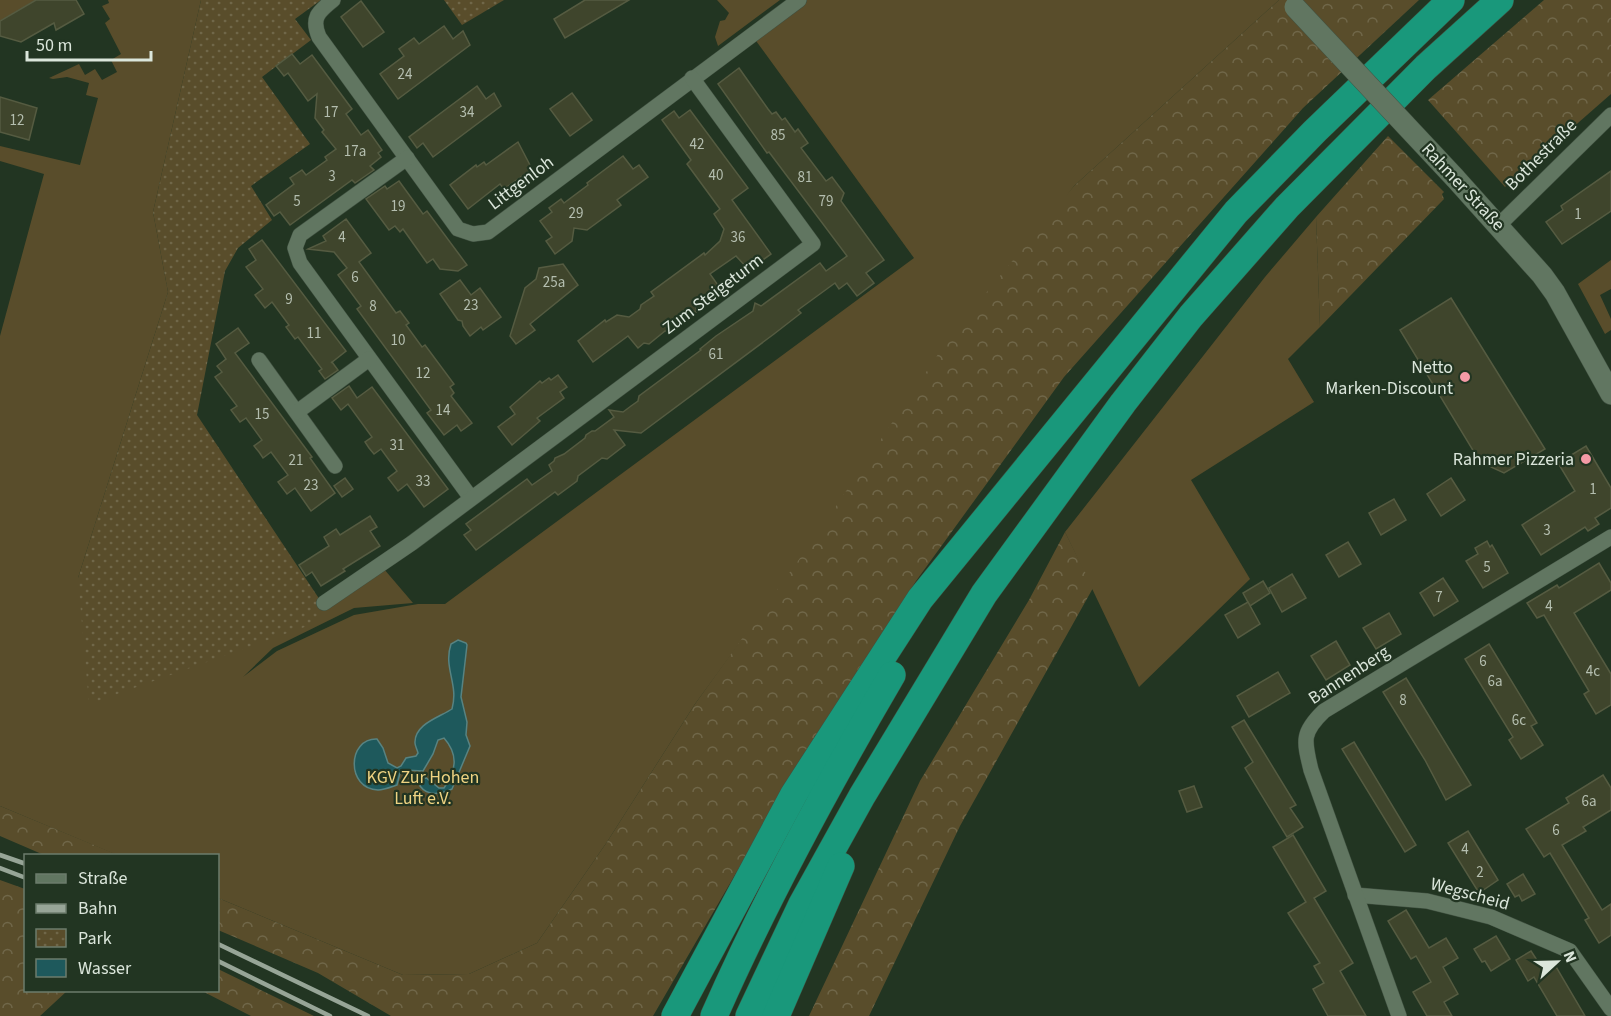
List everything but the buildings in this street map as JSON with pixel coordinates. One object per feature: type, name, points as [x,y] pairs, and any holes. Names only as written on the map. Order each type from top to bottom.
[{"type":"highway","points":[[675,1016],[794,794],[920,599],[1236,212],[1315,131],[1451,0]]},
{"type":"highway","points":[[749,1016],[802,904],[862,796],[984,594],[1123,403],[1191,316],[1245,253],[1327,165],[1426,67],[1500,0]]},
{"type":"highway","points":[[714,1016],[761,913],[822,798],[970,539]]},
{"type":"highway","points":[[776,1016],[839,872],[862,796]]},
{"type":"main road","name":"Rahmer Straße","points":[[1292,3],[1529,258],[1555,292],[1611,394]]},
{"type":"street","name":"Littgenloh","points":[[333,0],[321,9],[316,17],[315,27],[319,37],[458,229],[473,234],[488,232],[799,0]]},
{"type":"street","name":"Zum Steigeturm","points":[[324,603],[412,543],[813,244],[692,78]]},
{"type":"street","name":"Bothestraße","points":[[1499,225],[1611,115]]},
{"type":"street","points":[[406,159],[300,235],[295,248],[300,263],[471,498]]},
{"type":"street","points":[[297,412],[369,359]]},
{"type":"street","points":[[259,360],[335,466]]},
{"type":"street","name":"Bannenberg","points":[[1398,1016],[1311,770],[1306,751],[1306,737],[1310,725],[1324,711],[1611,537]]},
{"type":"street","name":"Wegscheid","points":[[1355,895],[1427,902],[1491,917],[1570,951],[1611,1009]]},
{"type":"green space","points":[[0,0],[36,0],[0,21]]},
{"type":"green space","name":"KGV Zur Hohen Luft e.V.","points":[[108,0],[201,0],[153,212],[168,292],[78,578],[320,600],[378,562],[413,603],[354,608],[273,648],[243,677],[277,651],[354,615],[418,604],[445,604],[914,258],[751,34],[799,0],[1279,0],[1074,186],[695,704],[607,842],[537,943],[469,974],[403,975],[219,898],[219,854],[115,854],[0,806],[0,336],[44,174],[0,161],[0,146],[80,165],[98,98],[86,95],[89,83],[67,77],[49,78],[79,64],[85,75],[95,69],[102,80],[117,72],[111,60],[121,54],[105,23],[110,19],[102,6],[109,3]]},
{"type":"green space","points":[[201,0],[321,0],[295,19],[311,40],[262,77],[310,144],[251,186],[272,220],[238,248],[225,271],[197,415],[320,600],[316,623],[89,704],[78,578],[168,292],[153,212]]},
{"type":"green space","points":[[444,0],[504,0],[462,25]]},
{"type":"green space","points":[[717,0],[780,0],[718,46],[715,37],[720,21],[725,20],[729,13]]},
{"type":"green space","points":[[1279,0],[1419,0],[1303,108],[1064,377],[916,581],[779,799],[653,1016],[391,1016],[318,973],[219,930],[219,898],[403,975],[469,974],[537,943],[607,842],[695,704],[818,533],[949,338],[1074,186]]},
{"type":"green space","points":[[1544,0],[1611,0],[1611,94],[1505,187],[1428,100]]},
{"type":"green space","points":[[1388,136],[1444,192],[1442,194],[1444,199],[1320,327],[1316,217]]},
{"type":"green space","points":[[1316,217],[1320,327],[1288,359],[1314,402],[1191,480],[1250,579],[1139,687],[1065,532],[1265,277]]},
{"type":"green space","points":[[1611,260],[1611,289],[1600,295],[1611,319],[1611,330],[1605,334],[1578,284]]},
{"type":"green space","points":[[1065,532],[1093,588],[960,826],[869,1016],[809,1016],[920,781],[1029,600]]},
{"type":"green space","points":[[0,806],[116,854],[42,854],[0,836]]},
{"type":"green space","points":[[0,880],[24,889],[24,992],[66,992],[40,1016],[0,1016]]},
{"type":"green space","points":[[219,969],[314,1016],[251,1016],[204,992],[219,992]]},
{"type":"water","points":[[458,640],[467,645],[461,697],[467,722],[466,735],[470,746],[452,789],[435,794],[427,792],[420,786],[425,777],[439,788],[444,788],[448,782],[453,769],[454,757],[444,738],[438,740],[423,771],[404,770],[400,773],[397,785],[388,788],[378,790],[368,787],[360,781],[354,764],[360,746],[367,741],[377,739],[388,763],[397,768],[406,758],[416,756],[418,753],[415,744],[416,736],[423,726],[452,709],[454,692],[449,653],[451,644]]},
{"type":"railway","points":[[0,855],[24,863]]},
{"type":"railway","points":[[0,868],[24,877]]},
{"type":"railway","points":[[219,944],[368,1016]]},
{"type":"railway","points":[[219,961],[330,1016]]},
{"type":"place","name":"Netto Marken-Discount","points":[[1465,377]]},
{"type":"place","name":"Rahmer Pizzeria","points":[[1586,459]]}]
